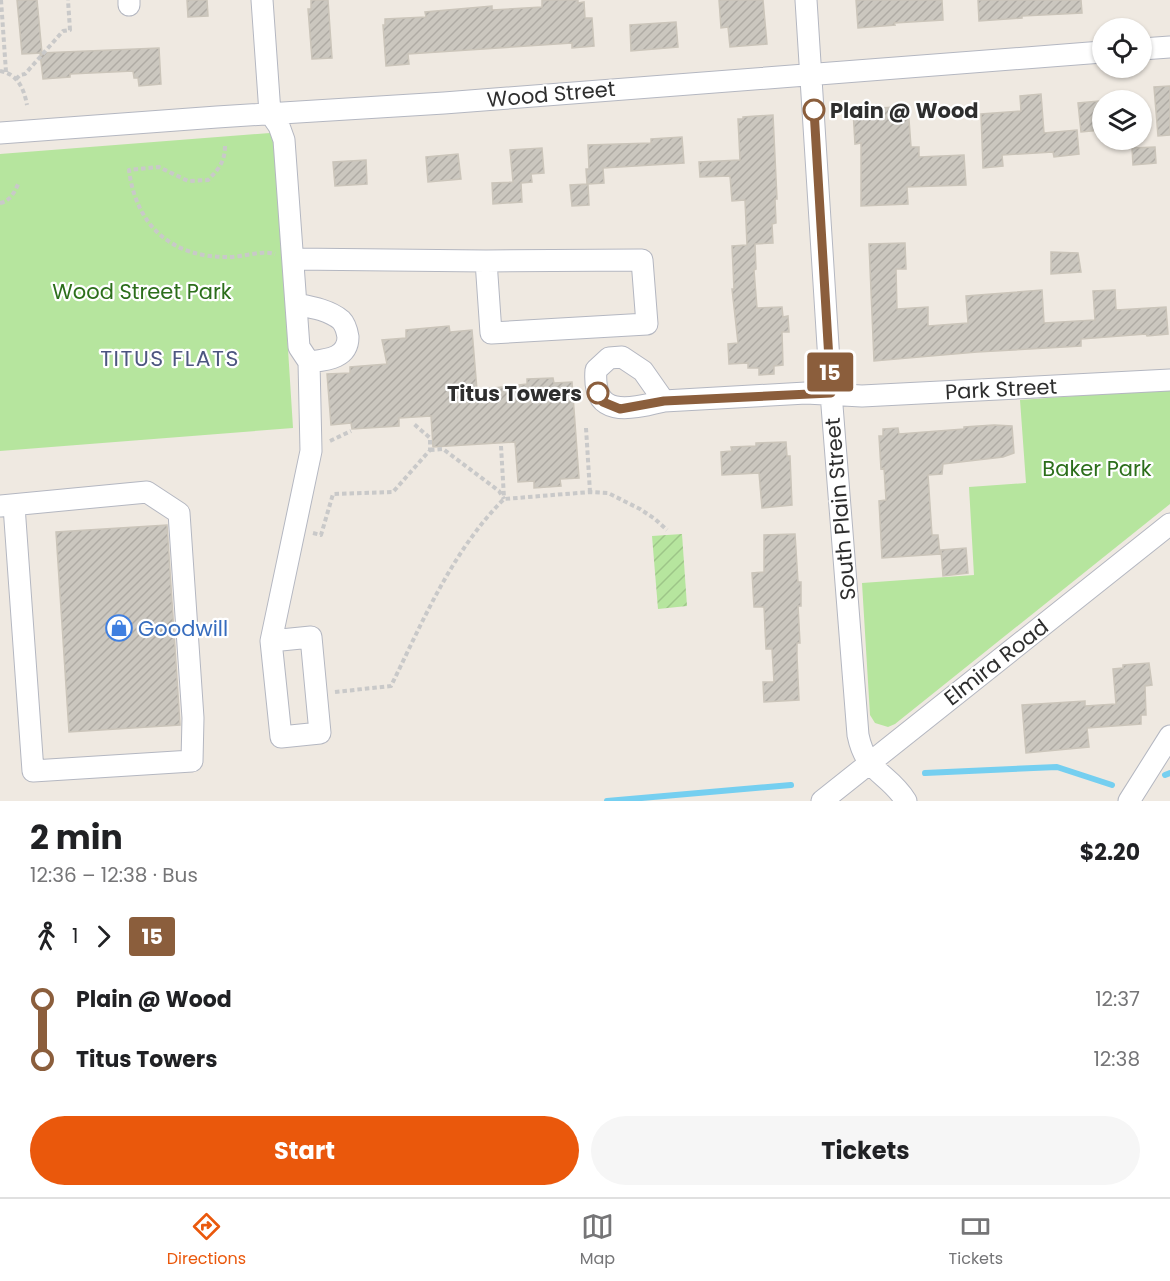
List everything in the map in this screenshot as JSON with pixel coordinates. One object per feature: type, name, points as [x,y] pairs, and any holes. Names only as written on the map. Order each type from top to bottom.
[{"type":"street","points":[[262,0],[270,113],[279,126],[284,140],[299,347],[309,362],[311,451],[271,641],[281,737],[320,733],[310,637],[271,641]]},
{"type":"street","name":"South Plain Street","points":[[806,0],[831,393],[858,735],[861,751],[868,764]]},
{"type":"street","points":[[1152,48],[1170,47]]},
{"type":"street","name":"Wood Street","points":[[0,134],[270,113],[444,103],[1092,53]]},
{"type":"street","points":[[293,259],[341,261],[642,260],[647,324],[491,333],[486,261]]},
{"type":"street","points":[[296,303],[318,309],[343,322],[347,333],[348,343],[345,350],[337,357],[309,362]]},
{"type":"street","points":[[620,326],[622,357],[643,371],[664,401]]},
{"type":"street","name":"Park Street","points":[[622,357],[609,358],[596,370],[594,386],[603,402],[620,409],[664,401],[831,393],[874,395],[1170,380]]},
{"type":"street","points":[[147,492],[179,513],[193,717],[192,761],[33,771],[7,506],[147,492]]},
{"type":"street","name":"Elmira Road","points":[[823,801],[1170,524]]},
{"type":"street","points":[[1129,801],[1161,759],[1170,736]]},
{"type":"street","points":[[868,764],[912,801]]},
{"type":"path","points":[[1,0],[6,72]]},
{"type":"path","points":[[16,79],[25,74],[63,31],[70,30],[68,0]]},
{"type":"path","points":[[0,71],[16,79],[24,89],[27,105]]},
{"type":"path","points":[[225,146],[225,156],[220,168],[208,180],[188,181],[159,167],[129,170],[131,186],[139,209],[151,226],[184,250],[210,257],[240,257],[270,253],[293,259]]},
{"type":"path","points":[[0,203],[13,195],[19,182]]},
{"type":"path","points":[[294,528],[321,535],[333,494],[393,492],[430,450],[430,438],[414,424]]},
{"type":"path","points":[[586,428],[591,492]]},
{"type":"path","points":[[501,446],[504,499]]},
{"type":"path","points":[[430,450],[442,449],[499,491],[504,499]]},
{"type":"path","points":[[316,694],[391,686],[456,559],[483,519],[504,499],[591,492],[608,493],[640,508],[667,530]]},
{"type":"green space","name":"Wood Street Park","points":[[270,133],[275,144],[293,428],[0,451],[0,154]]},
{"type":"green space","name":"Baker Park","points":[[1170,389],[1170,504],[895,724],[888,727],[875,723],[870,715],[862,583],[974,575],[969,487],[1026,483],[1020,400]]},
{"type":"green space","points":[[682,534],[687,606],[658,609],[652,536]]},
{"type":"building","points":[[17,0],[37,0],[42,53],[22,54]]},
{"type":"building","points":[[187,0],[207,0],[208,16],[188,17]]},
{"type":"building","points":[[311,0],[328,0],[332,58],[312,59],[308,9],[311,9]]},
{"type":"building","points":[[542,0],[584,2],[585,18],[592,18],[594,46],[572,48],[572,43],[408,54],[409,64],[386,66],[383,25],[385,25],[385,19],[426,17],[425,12],[492,6],[492,10],[542,7]]},
{"type":"building","points":[[719,0],[763,0],[767,44],[730,47],[728,27],[721,28]]},
{"type":"building","points":[[856,0],[942,0],[943,20],[858,28]]},
{"type":"building","points":[[978,0],[1081,0],[1082,13],[979,21]]},
{"type":"building","points":[[676,22],[678,47],[631,51],[630,25]]},
{"type":"building","points":[[159,48],[161,84],[139,86],[138,78],[134,78],[133,71],[70,74],[70,77],[43,79],[40,53]]},
{"type":"building","points":[[1170,86],[1170,135],[1158,136],[1154,87]]},
{"type":"building","points":[[1041,94],[1044,133],[1077,130],[1079,154],[1054,157],[1053,152],[1002,155],[1003,166],[983,168],[981,114],[1021,111],[1020,96]]},
{"type":"building","points":[[1092,102],[1092,131],[1081,132],[1078,103]]},
{"type":"building","points":[[908,106],[911,147],[919,147],[919,157],[964,155],[966,185],[907,187],[908,204],[861,206],[861,143],[855,144],[853,110]]},
{"type":"building","points":[[773,115],[776,223],[772,224],[773,243],[755,244],[756,269],[754,270],[757,308],[782,307],[783,317],[788,316],[789,332],[782,332],[783,365],[774,366],[774,374],[759,375],[759,368],[748,368],[748,363],[729,364],[728,344],[738,343],[732,289],[734,289],[732,246],[747,245],[745,200],[732,201],[730,176],[700,177],[699,162],[740,160],[738,119]]},
{"type":"building","points":[[682,137],[684,163],[603,168],[604,183],[588,184],[589,205],[572,206],[570,185],[587,184],[588,145],[651,143],[651,139]]},
{"type":"building","points":[[1152,147],[1155,147],[1156,163],[1133,165],[1132,150],[1152,150]]},
{"type":"building","points":[[542,148],[544,173],[531,174],[532,182],[521,183],[522,202],[493,204],[492,183],[513,182],[510,150]]},
{"type":"building","points":[[458,154],[461,179],[428,182],[426,157]]},
{"type":"building","points":[[366,160],[367,184],[335,186],[333,162]]},
{"type":"building","points":[[905,243],[906,269],[896,269],[897,309],[928,307],[928,326],[968,323],[966,296],[1042,290],[1044,323],[1095,320],[1093,291],[1115,290],[1116,310],[1166,307],[1168,334],[1081,339],[1081,346],[874,361],[869,244]]},
{"type":"building","points":[[1051,252],[1078,253],[1081,272],[1051,274]]},
{"type":"building","points":[[449,326],[450,332],[472,330],[477,390],[527,384],[527,379],[553,378],[554,383],[572,382],[579,478],[560,479],[561,486],[534,488],[534,481],[518,482],[515,442],[433,447],[431,416],[399,418],[399,426],[352,429],[351,423],[331,425],[327,374],[350,373],[350,367],[387,364],[382,340],[406,338],[406,330]]},
{"type":"building","points":[[994,425],[1012,426],[1014,453],[1003,457],[943,464],[942,474],[928,475],[932,535],[938,535],[940,554],[882,558],[879,501],[886,500],[879,436],[883,436],[883,429],[898,428],[899,434]]},
{"type":"building","points":[[786,442],[787,456],[790,456],[792,505],[762,508],[759,473],[722,475],[721,452],[732,451],[731,447],[756,446],[756,443]]},
{"type":"building","name":"Goodwill","points":[[167,525],[180,725],[69,732],[56,532]]},
{"type":"building","points":[[795,534],[798,582],[801,582],[801,606],[798,606],[800,643],[797,643],[799,700],[764,702],[763,682],[774,682],[772,649],[766,649],[764,607],[754,607],[752,573],[764,572],[764,535]]},
{"type":"building","points":[[966,548],[968,573],[943,576],[941,550]]},
{"type":"building","points":[[1149,663],[1152,685],[1145,686],[1146,715],[1141,715],[1141,724],[1087,728],[1089,747],[1026,753],[1022,705],[1085,701],[1085,706],[1116,704],[1113,669],[1123,668],[1123,665]]},
{"type":"waterway","points":[[925,773],[1057,767],[1112,785]]},
{"type":"waterway","points":[[1165,775],[1170,773]]},
{"type":"waterway","points":[[607,801],[791,785]]},
{"type":"bus line","name":"15","points":[[598,393],[603,402],[620,409],[664,401],[831,393],[814,110]]},
{"type":"place","name":"Plain @ Wood","points":[[814,110]]},
{"type":"place","name":"Titus Towers","points":[[598,393]]},
{"type":"place","name":"Goodwill","points":[[119,628]]},
{"type":"district","name":"TITUS FLATS","points":[[170,358]]}]
